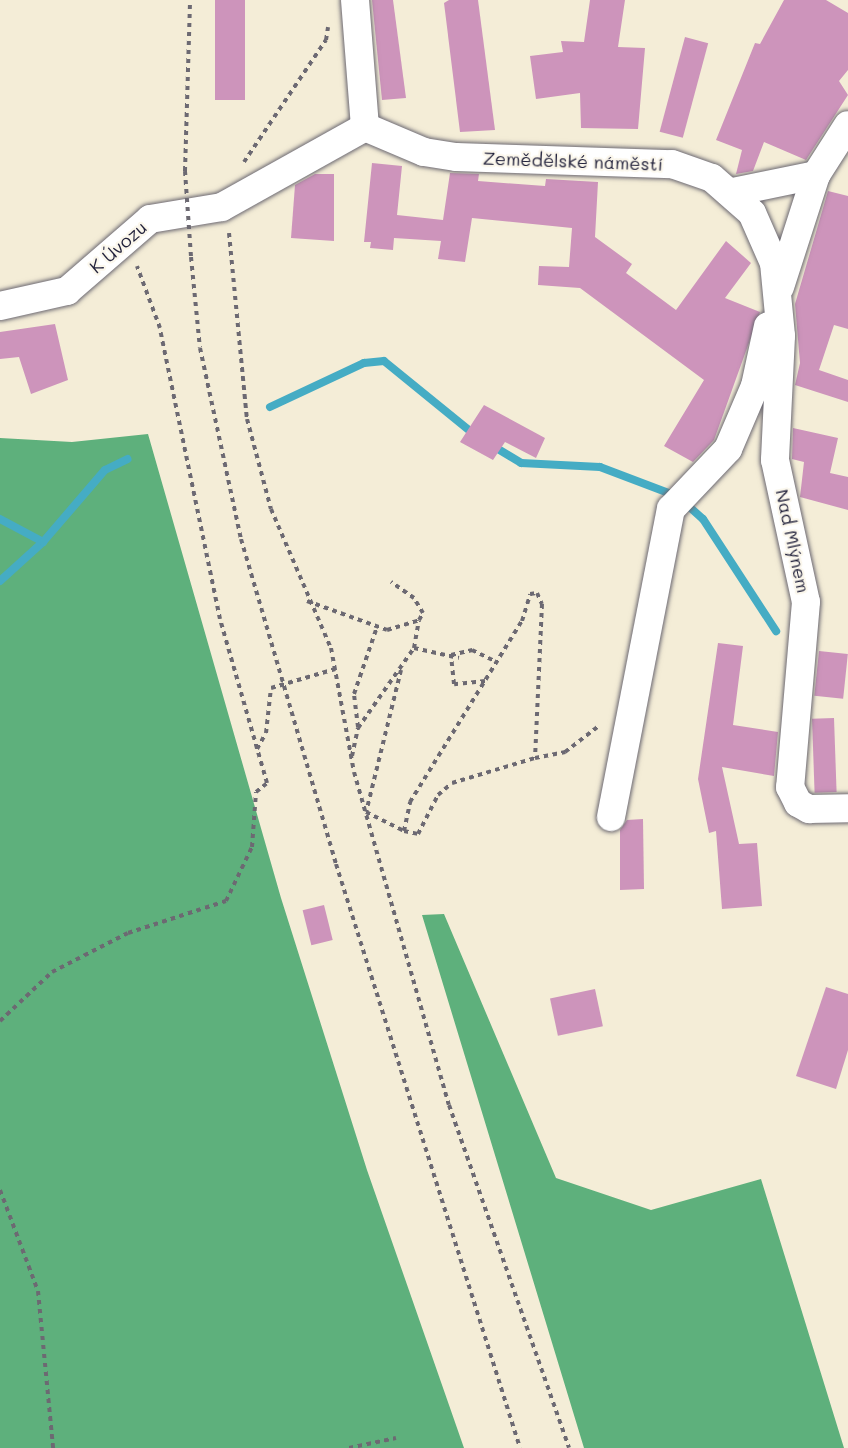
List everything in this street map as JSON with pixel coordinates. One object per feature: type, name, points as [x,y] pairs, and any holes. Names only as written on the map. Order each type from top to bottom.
[{"type":"street","points":[[355,0],[365,127]]},
{"type":"street","points":[[611,817],[632,724],[671,509],[702,480],[728,449],[744,417],[776,298],[816,175],[848,124]]},
{"type":"street","name":"Zemědělské náměstí","points":[[365,127],[414,148],[456,157],[672,164],[733,192],[764,232],[774,263],[776,298]]},
{"type":"street","name":"K Úvozu","points":[[0,306],[67,291],[150,219],[222,207],[365,127]]},
{"type":"street","points":[[733,192],[816,175]]},
{"type":"street","name":"Nad Mlýnem","points":[[776,298],[781,336],[775,460],[806,603],[790,787],[798,803],[809,809],[848,808]]},
{"type":"path","points":[[190,0],[185,171],[191,256],[218,443],[282,685],[520,1448]]},
{"type":"path","points":[[243,165],[258,134],[326,40],[330,20]]},
{"type":"path","points":[[222,207],[236,276],[247,419],[271,509],[335,669],[351,759],[449,1105],[569,1448]]},
{"type":"path","points":[[0,1021],[52,972],[128,933],[226,902],[252,847],[256,792],[267,783],[220,619],[160,328],[136,261],[119,246]]},
{"type":"path","points":[[358,728],[401,670],[414,648],[419,620],[423,613],[414,598],[391,582]]},
{"type":"path","points":[[404,831],[410,802],[522,621],[530,594],[537,593],[542,604],[535,758]]},
{"type":"path","points":[[307,601],[387,630],[419,620]]},
{"type":"path","points":[[351,759],[358,728],[354,694],[376,627]]},
{"type":"path","points":[[414,648],[459,658]]},
{"type":"path","points":[[451,655],[472,650],[497,662]]},
{"type":"path","points":[[451,655],[454,684],[485,681]]},
{"type":"path","points":[[257,749],[266,733],[268,691],[335,669]]},
{"type":"path","points":[[366,812],[401,670]]},
{"type":"path","points":[[366,812],[404,831],[418,834],[438,795],[452,783],[535,758],[565,752],[606,721],[632,724]]},
{"type":"path","points":[[0,1190],[38,1291],[53,1448]]},
{"type":"path","points":[[349,1448],[396,1438]]},
{"type":"green space","points":[[148,434],[281,898],[367,1170],[464,1448],[0,1448],[0,438],[72,442]]},
{"type":"green space","points":[[444,914],[556,1178],[651,1210],[761,1179],[844,1448],[584,1448],[422,915]]},
{"type":"building","points":[[215,0],[245,0],[245,100],[215,100]]},
{"type":"building","points":[[372,0],[393,0],[406,98],[382,100]]},
{"type":"building","points":[[449,0],[478,0],[495,130],[460,132],[444,3]]},
{"type":"building","points":[[590,0],[625,0],[618,47],[645,48],[638,129],[581,128],[580,93],[536,99],[530,56],[563,52],[561,41],[584,42]]},
{"type":"building","points":[[784,0],[826,0],[848,13],[848,70],[839,81],[848,95],[806,160],[764,142],[753,171],[736,174],[742,150],[716,140],[755,43],[760,44]]},
{"type":"building","points":[[685,37],[708,43],[683,138],[660,132]]},
{"type":"building","points":[[372,163],[402,166],[397,215],[443,220],[450,173],[479,174],[478,181],[545,186],[546,179],[598,182],[595,237],[632,264],[626,273],[676,310],[726,241],[751,263],[725,298],[760,312],[714,440],[693,462],[664,446],[704,380],[580,288],[538,285],[539,266],[569,267],[572,228],[472,218],[465,262],[438,259],[441,241],[394,238],[393,250],[370,248],[371,242],[364,242]]},
{"type":"building","points":[[315,174],[334,174],[334,241],[291,238],[295,185]]},
{"type":"building","points":[[828,191],[848,196],[848,329],[834,325],[819,370],[848,380],[848,402],[795,385],[800,363],[795,304]]},
{"type":"building","points":[[55,324],[68,380],[31,394],[19,357],[0,359],[0,332]]},
{"type":"building","points":[[484,405],[545,438],[536,458],[505,442],[493,460],[460,442]]},
{"type":"building","points":[[793,428],[838,438],[830,473],[848,477],[848,510],[800,497],[804,462],[792,459]]},
{"type":"building","points":[[718,643],[743,646],[733,725],[778,732],[774,776],[722,767],[739,844],[757,843],[762,906],[722,909],[716,831],[709,833],[698,779]]},
{"type":"building","points":[[819,651],[848,654],[843,699],[814,696]]},
{"type":"building","points":[[834,718],[837,792],[815,793],[812,719]]},
{"type":"building","points":[[643,819],[644,889],[620,890],[620,830],[627,820]]},
{"type":"building","points":[[324,905],[333,940],[311,945],[303,910]]},
{"type":"building","points":[[826,987],[848,994],[848,1050],[836,1089],[796,1076]]},
{"type":"building","points":[[595,989],[603,1026],[558,1036],[550,999]]},
{"type":"waterway","points":[[270,407],[364,363],[384,361],[475,435]]},
{"type":"waterway","points":[[493,446],[521,463],[600,467],[674,495]]},
{"type":"waterway","points":[[0,581],[43,542],[105,470],[128,459]]},
{"type":"waterway","points":[[684,502],[703,519],[776,631]]},
{"type":"waterway","points":[[0,519],[43,542]]}]
